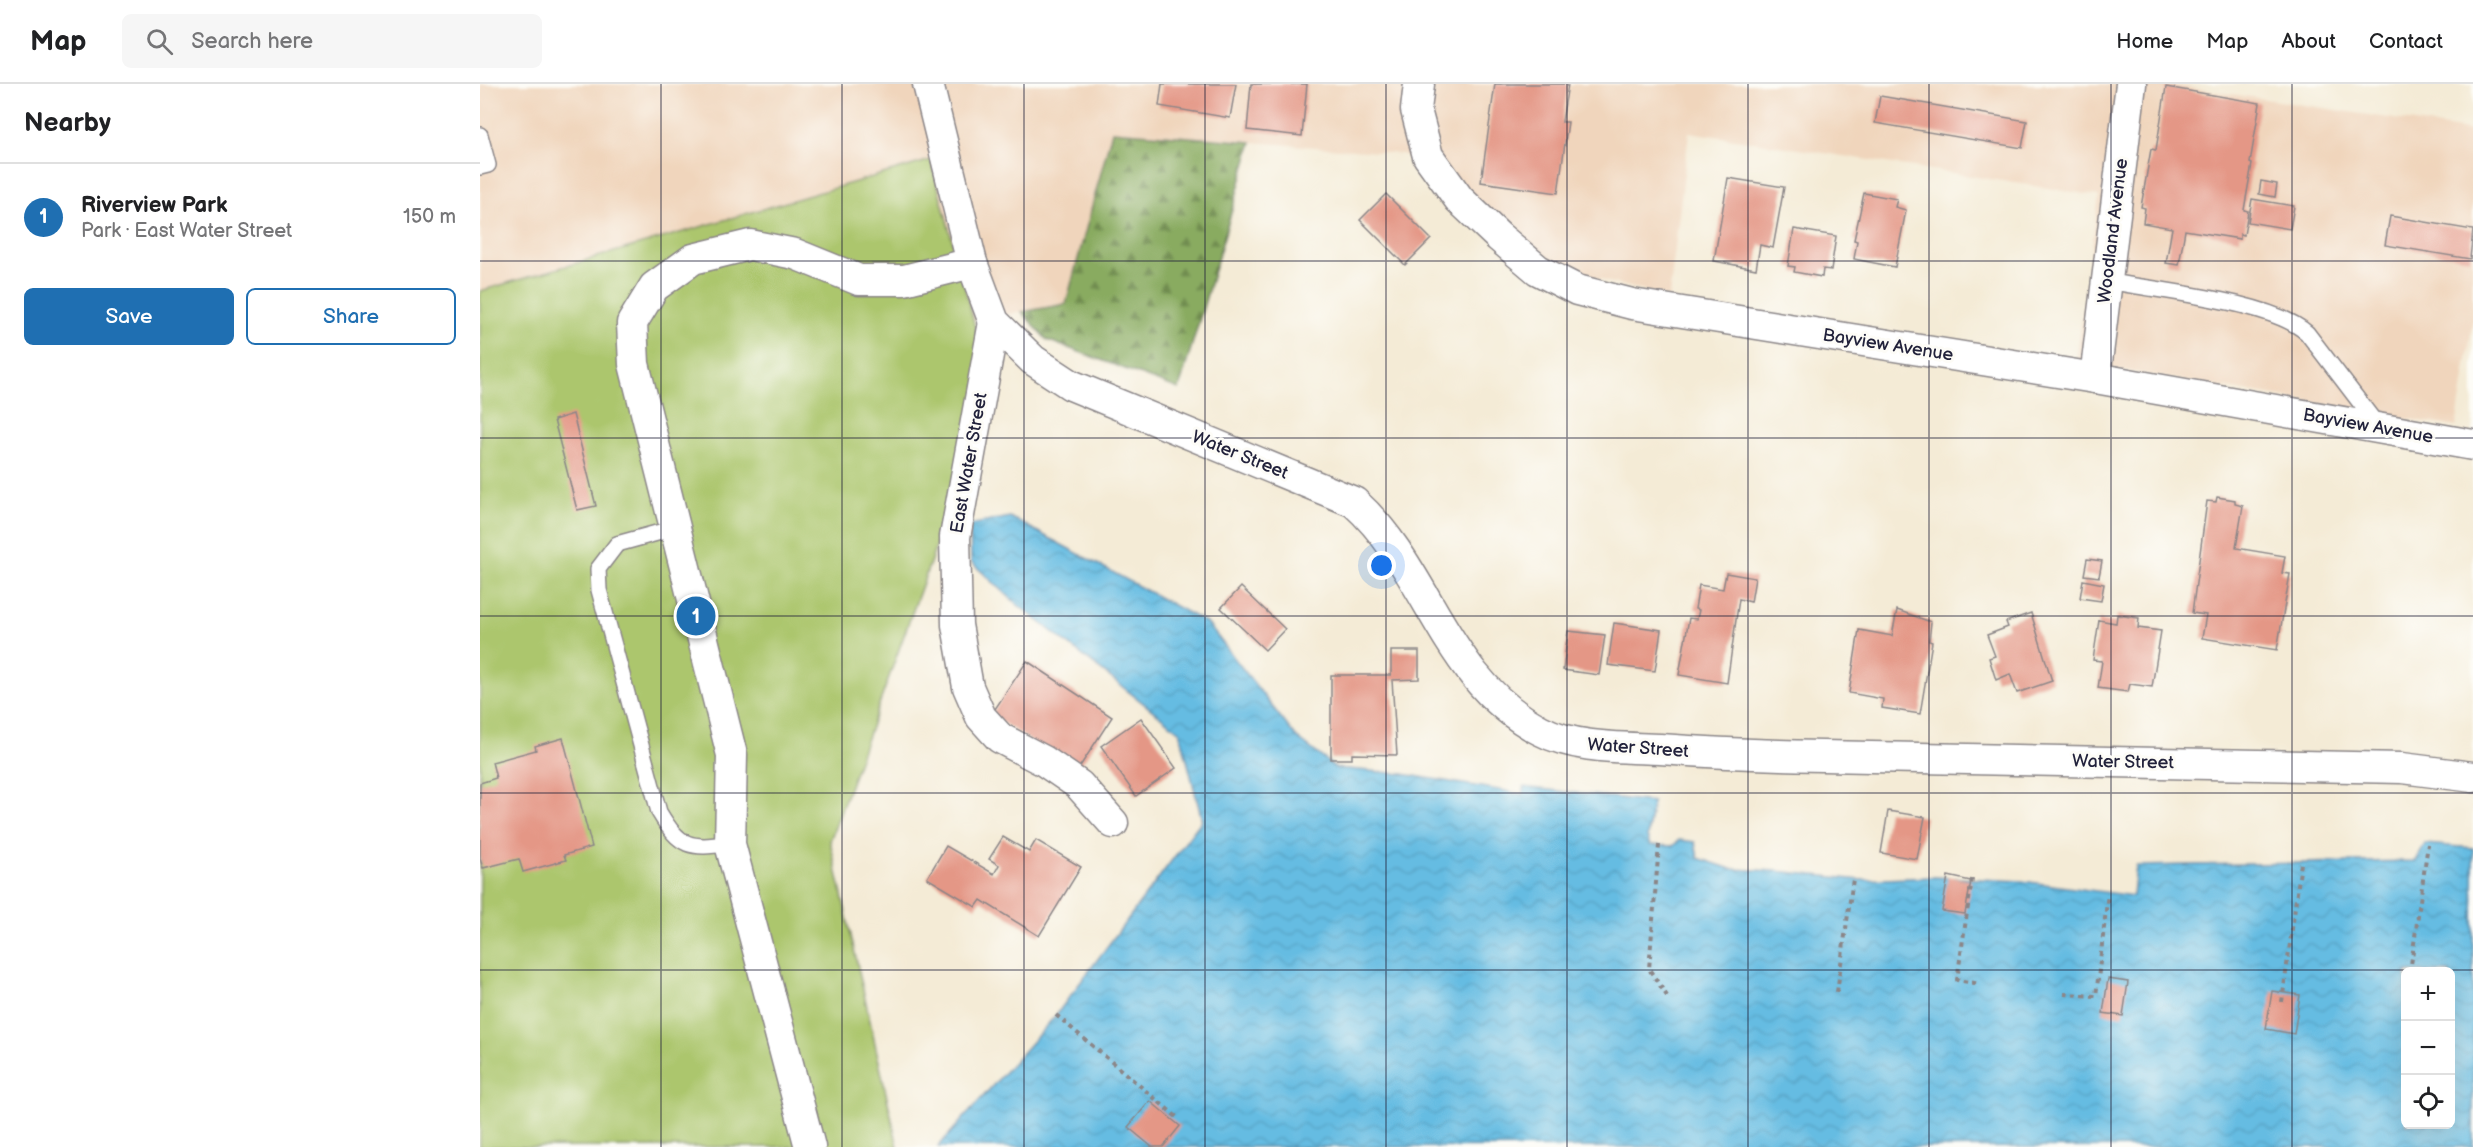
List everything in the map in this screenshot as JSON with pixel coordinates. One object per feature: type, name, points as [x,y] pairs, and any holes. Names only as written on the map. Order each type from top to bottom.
[{"type":"street","name":"Water Street","points":[[928,84],[972,263],[994,322],[1033,360],[1071,385],[1354,502],[1375,521],[1394,547],[1455,651],[1477,682],[1540,730],[1581,745],[1750,755],[2402,768],[2473,777]]},
{"type":"street","name":"Bayview Avenue","points":[[1419,84],[1416,110],[1428,156],[1459,198],[1499,237],[1538,270],[1577,290],[1632,304],[2095,378],[2473,445]]},
{"type":"street","name":"Woodland Avenue","points":[[2095,378],[2131,84]]},
{"type":"street","points":[[810,1147],[730,844],[732,755],[634,364],[632,323],[654,287],[693,260],[750,245],[795,254],[859,280],[904,280],[972,263]]},
{"type":"street","name":"East Water Street","points":[[994,322],[955,537],[957,625],[968,687],[981,717],[1000,738],[1044,761],[1078,785],[1113,823]]},
{"type":"lane","points":[[480,135],[488,165],[480,167]]},
{"type":"lane","points":[[2107,281],[2265,310],[2295,322],[2307,333],[2380,428]]},
{"type":"lane","points":[[675,528],[617,544],[598,569],[599,590],[659,812],[674,836],[696,847],[730,844]]},
{"type":"path","points":[[2411,967],[2428,844]]},
{"type":"path","points":[[1659,845],[1649,969],[1668,996]]},
{"type":"path","points":[[2282,1002],[2301,863]]},
{"type":"path","points":[[1837,992],[1852,879]]},
{"type":"path","points":[[1972,879],[1957,980],[1980,984]]},
{"type":"path","points":[[2064,994],[2096,996],[2108,892]]},
{"type":"path","points":[[1056,1015],[1178,1118]]},
{"type":"shaded area","points":[[480,84],[2165,84],[2473,131],[2473,321],[2456,427],[2076,362],[2099,196],[1689,132],[1669,297],[1558,269],[1403,154],[1113,131],[1066,304],[974,320],[931,161],[480,291]]},
{"type":"green space","points":[[1112,131],[1252,142],[1179,389],[1047,340],[1022,312],[1066,304]]},
{"type":"green space","points":[[931,160],[992,391],[830,841],[898,1147],[480,1147],[480,291]]},
{"type":"water","points":[[1010,517],[1207,623],[1296,737],[1336,768],[1403,774],[1523,794],[1524,787],[1653,802],[1647,837],[1650,845],[1673,846],[1679,840],[1695,842],[1698,858],[1731,869],[1777,871],[1861,880],[1933,877],[2022,881],[2133,896],[2136,866],[2416,861],[2425,844],[2473,848],[2473,1147],[938,1147],[1056,1015],[1202,820],[1180,732],[1018,605],[971,562],[970,525]]},
{"type":"building","points":[[1162,84],[1236,84],[1230,118],[1159,106]]},
{"type":"building","points":[[1251,84],[1307,84],[1302,136],[1247,130]]},
{"type":"building","points":[[1495,84],[1568,84],[1562,122],[1568,122],[1558,193],[1481,182]]},
{"type":"building","points":[[2166,87],[2260,103],[2244,210],[2248,211],[2244,235],[2240,234],[2240,239],[2185,230],[2179,265],[2166,263],[2172,228],[2143,223],[2145,208],[2141,207],[2151,149],[2156,150]]},
{"type":"building","points":[[1880,96],[2027,121],[2022,148],[1875,123]]},
{"type":"building","points":[[1728,178],[1784,187],[1773,248],[1760,245],[1756,269],[1714,261]]},
{"type":"building","points":[[2261,181],[2277,184],[2275,197],[2259,194]]},
{"type":"building","points":[[1864,193],[1897,199],[1895,207],[1906,210],[1895,267],[1854,259],[1857,241],[1854,240]]},
{"type":"building","points":[[1386,194],[1431,239],[1405,265],[1360,220]]},
{"type":"building","points":[[2252,199],[2294,206],[2290,229],[2248,222]]},
{"type":"building","points":[[2390,216],[2473,230],[2470,259],[2385,245]]},
{"type":"building","points":[[1794,229],[1836,236],[1831,270],[1823,269],[1822,277],[1794,272],[1795,267],[1788,266]]},
{"type":"building","points":[[573,414],[596,506],[577,510],[554,420]]},
{"type":"building","points":[[2217,497],[2235,500],[2235,504],[2243,506],[2236,548],[2285,556],[2282,573],[2290,574],[2277,650],[2202,638],[2206,615],[2192,613],[2207,501],[2216,502]]},
{"type":"building","points":[[2087,559],[2102,561],[2099,577],[2084,575]]},
{"type":"building","points":[[1726,573],[1755,578],[1751,602],[1739,599],[1727,683],[1679,675],[1689,618],[1697,619],[1699,610],[1695,609],[1699,585],[1723,589]]},
{"type":"building","points":[[2083,580],[2104,584],[2101,601],[2080,598]]},
{"type":"building","points":[[1241,587],[1285,629],[1265,650],[1221,608]]},
{"type":"building","points":[[1897,610],[1931,622],[1929,641],[1932,642],[1920,714],[1882,708],[1883,699],[1849,693],[1859,630],[1892,636]]},
{"type":"building","points":[[2031,613],[2052,681],[2017,693],[2010,674],[1996,680],[1989,658],[1995,656],[1987,635],[2008,627],[2006,622]]},
{"type":"building","points":[[2117,615],[2139,618],[2138,628],[2161,631],[2152,687],[2130,684],[2128,692],[2098,688],[2102,661],[2093,660],[2099,620],[2116,623]]},
{"type":"building","points":[[1614,623],[1661,630],[1655,671],[1608,665]]},
{"type":"building","points":[[1568,631],[1605,635],[1599,675],[1563,670]]},
{"type":"building","points":[[1391,651],[1419,651],[1419,679],[1392,680],[1397,755],[1352,754],[1352,759],[1331,759],[1331,675],[1391,675]]},
{"type":"building","points":[[1027,661],[1112,717],[1077,771],[991,715]]},
{"type":"building","points":[[1141,718],[1176,768],[1136,796],[1101,746]]},
{"type":"building","points":[[563,738],[592,847],[564,855],[566,860],[523,872],[519,859],[483,868],[480,859],[480,783],[496,778],[492,762],[536,750],[535,746]]},
{"type":"building","points":[[1888,811],[1925,817],[1917,859],[1881,853]]},
{"type":"building","points":[[1003,837],[1029,852],[1036,840],[1081,867],[1039,936],[981,900],[976,907],[927,878],[946,846],[994,874],[999,865],[989,859]]},
{"type":"building","points":[[1948,876],[1971,881],[1965,914],[1942,911]]},
{"type":"building","points":[[2108,979],[2128,982],[2123,1016],[2103,1013]]},
{"type":"building","points":[[2272,991],[2300,995],[2294,1034],[2266,1029]]},
{"type":"building","points":[[1150,1101],[1180,1126],[1163,1147],[1152,1147],[1128,1127]]},
{"type":"place","name":"Riverview Park","points":[[696,616]]}]
